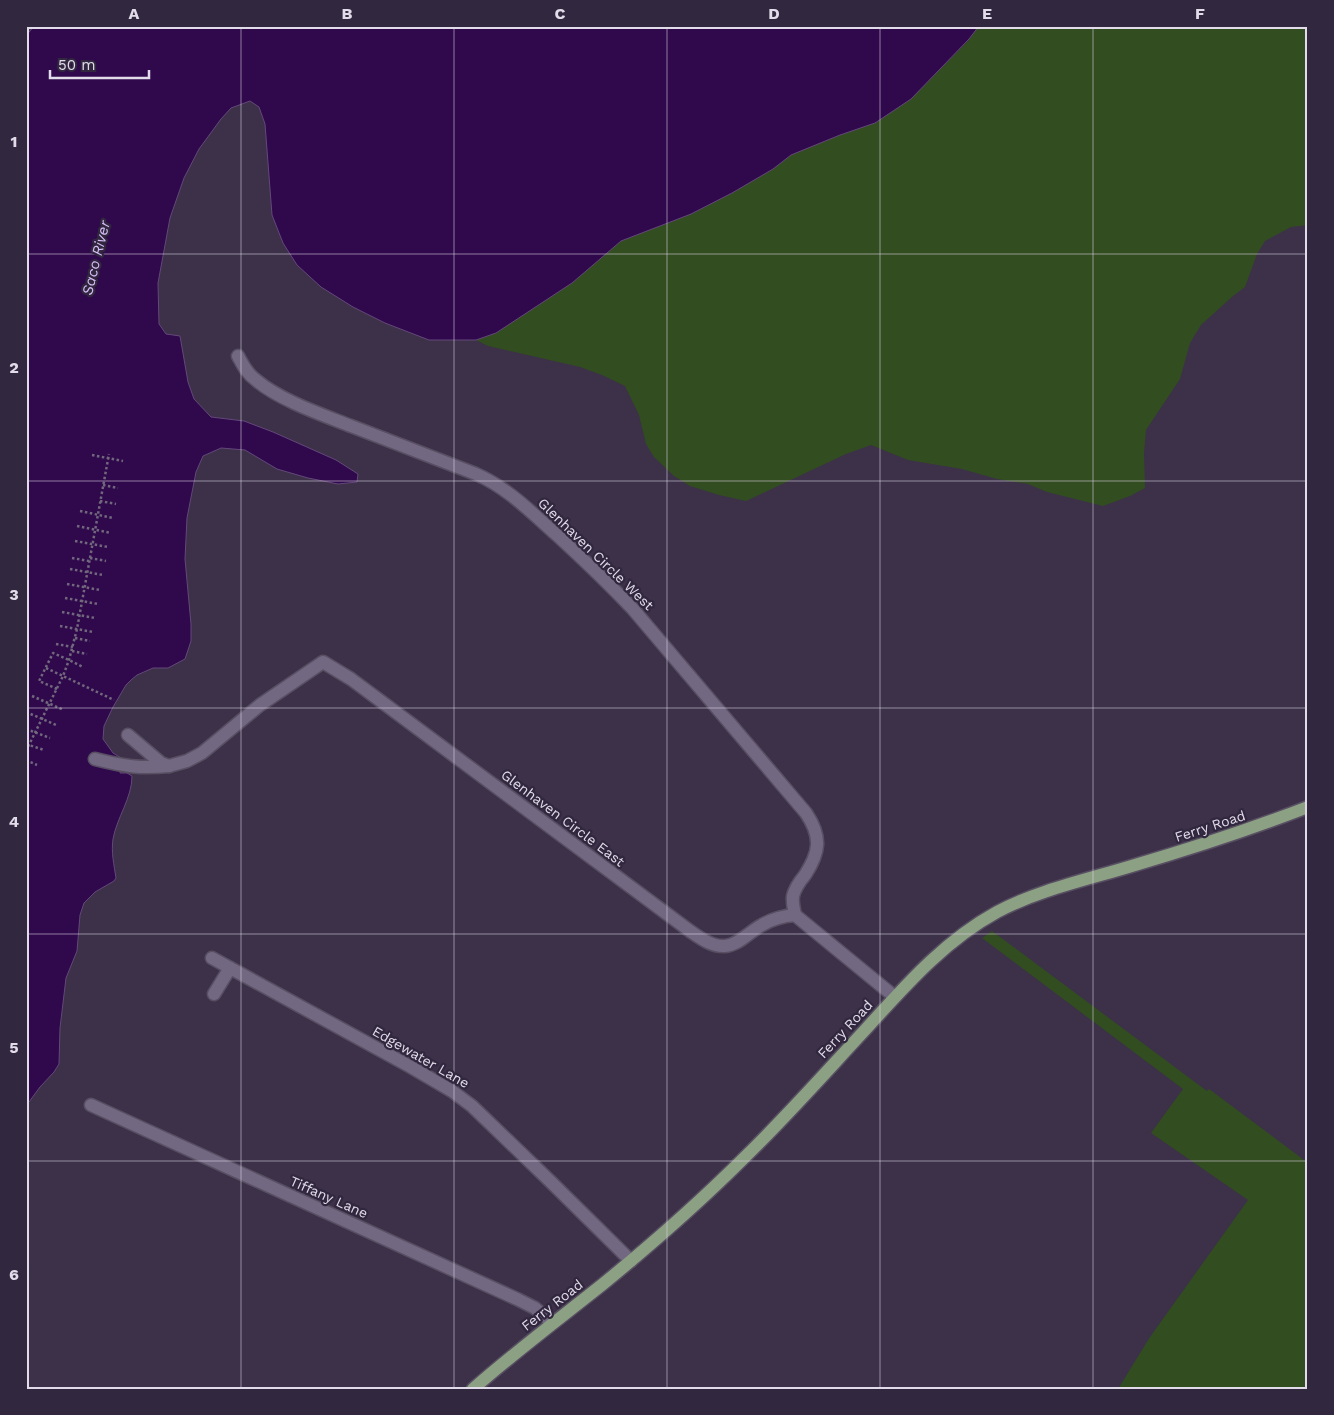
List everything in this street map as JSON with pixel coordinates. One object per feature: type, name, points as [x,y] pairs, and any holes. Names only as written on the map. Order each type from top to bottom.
[{"type":"main road","name":"Ferry Road","points":[[472,1389],[631,1261],[696,1203],[786,1116],[895,997],[929,962],[952,942],[995,913],[1040,894],[1184,851],[1264,824],[1308,806]]},
{"type":"street","name":"Glenhaven Circle West","points":[[238,356],[256,381],[295,403],[489,479],[516,498],[613,587],[812,822],[816,830],[817,846],[812,864],[796,888],[794,895],[795,915]]},
{"type":"street","name":"Glenhaven Circle East","points":[[169,766],[187,761],[202,753],[260,704],[323,662],[351,679],[706,941],[717,946],[730,945],[760,925],[773,919],[795,915]]},
{"type":"street","points":[[128,735],[149,751],[156,759],[169,766]]},
{"type":"street","points":[[95,759],[120,766],[139,768],[169,766]]},
{"type":"street","points":[[795,915],[895,997]]},
{"type":"street","name":"Edgewater Lane","points":[[212,958],[440,1083],[462,1098],[631,1261]]},
{"type":"street","points":[[214,994],[230,968]]},
{"type":"street","name":"Tiffany Lane","points":[[91,1105],[523,1302],[542,1312],[552,1323]]},
{"type":"path","points":[[26,751],[57,689],[69,660],[77,629],[108,454]]},
{"type":"path","points":[[92,455],[124,461]]},
{"type":"path","points":[[103,485],[118,488]]},
{"type":"path","points":[[100,501],[116,504]]},
{"type":"path","points":[[80,511],[113,518]]},
{"type":"path","points":[[77,526],[111,533]]},
{"type":"path","points":[[74,541],[108,547]]},
{"type":"path","points":[[72,558],[106,561]]},
{"type":"path","points":[[70,569],[103,575]]},
{"type":"path","points":[[67,584],[100,590]]},
{"type":"path","points":[[65,598],[98,604]]},
{"type":"path","points":[[62,612],[96,618]]},
{"type":"path","points":[[60,626],[93,632]]},
{"type":"path","points":[[75,638],[90,641]]},
{"type":"path","points":[[56,644],[87,654]]},
{"type":"path","points":[[57,689],[40,681],[53,653],[82,667]]},
{"type":"path","points":[[46,668],[114,700]]},
{"type":"path","points":[[32,696],[64,710]]},
{"type":"path","points":[[26,712],[56,724]]},
{"type":"path","points":[[26,729],[50,738]]},
{"type":"path","points":[[28,744],[44,750]]},
{"type":"path","points":[[26,760],[37,765]]},
{"type":"path","points":[[26,778],[30,780]]},
{"type":"green space","points":[[979,26],[1308,26],[1308,225],[1291,227],[1265,241],[1257,254],[1245,287],[1201,325],[1190,343],[1180,379],[1146,430],[1144,453],[1145,488],[1103,506],[1047,492],[1028,484],[997,479],[962,469],[908,460],[871,445],[846,454],[746,501],[690,486],[674,476],[654,457],[646,444],[639,415],[625,386],[580,367],[488,346],[476,340],[496,333],[572,283],[621,241],[691,214],[773,169],[791,155],[875,123],[911,99],[969,40]]},
{"type":"green space","points":[[992,931],[1207,1091],[1209,1089],[1308,1163],[1308,1389],[1118,1389],[1150,1337],[1248,1200],[1151,1133],[1183,1089],[982,938]]},
{"type":"water","name":"Saco River","points":[[34,26],[979,26],[969,39],[911,99],[875,123],[791,155],[773,169],[691,214],[621,241],[572,283],[496,333],[476,340],[429,340],[385,323],[353,307],[321,287],[297,265],[283,243],[272,215],[265,124],[259,107],[250,101],[231,108],[221,119],[199,149],[184,178],[170,218],[158,283],[159,324],[166,334],[180,336],[188,382],[194,399],[211,417],[244,421],[336,460],[358,474],[357,482],[338,484],[308,478],[277,469],[245,450],[221,448],[203,456],[196,472],[187,518],[185,559],[191,641],[185,659],[168,668],[153,668],[137,675],[131,680],[113,707],[104,726],[103,739],[113,753],[121,758],[120,773],[127,773],[132,776],[130,792],[113,839],[116,878],[95,892],[84,903],[80,915],[77,951],[66,978],[60,1028],[59,1064],[26,1106],[26,36]]}]
